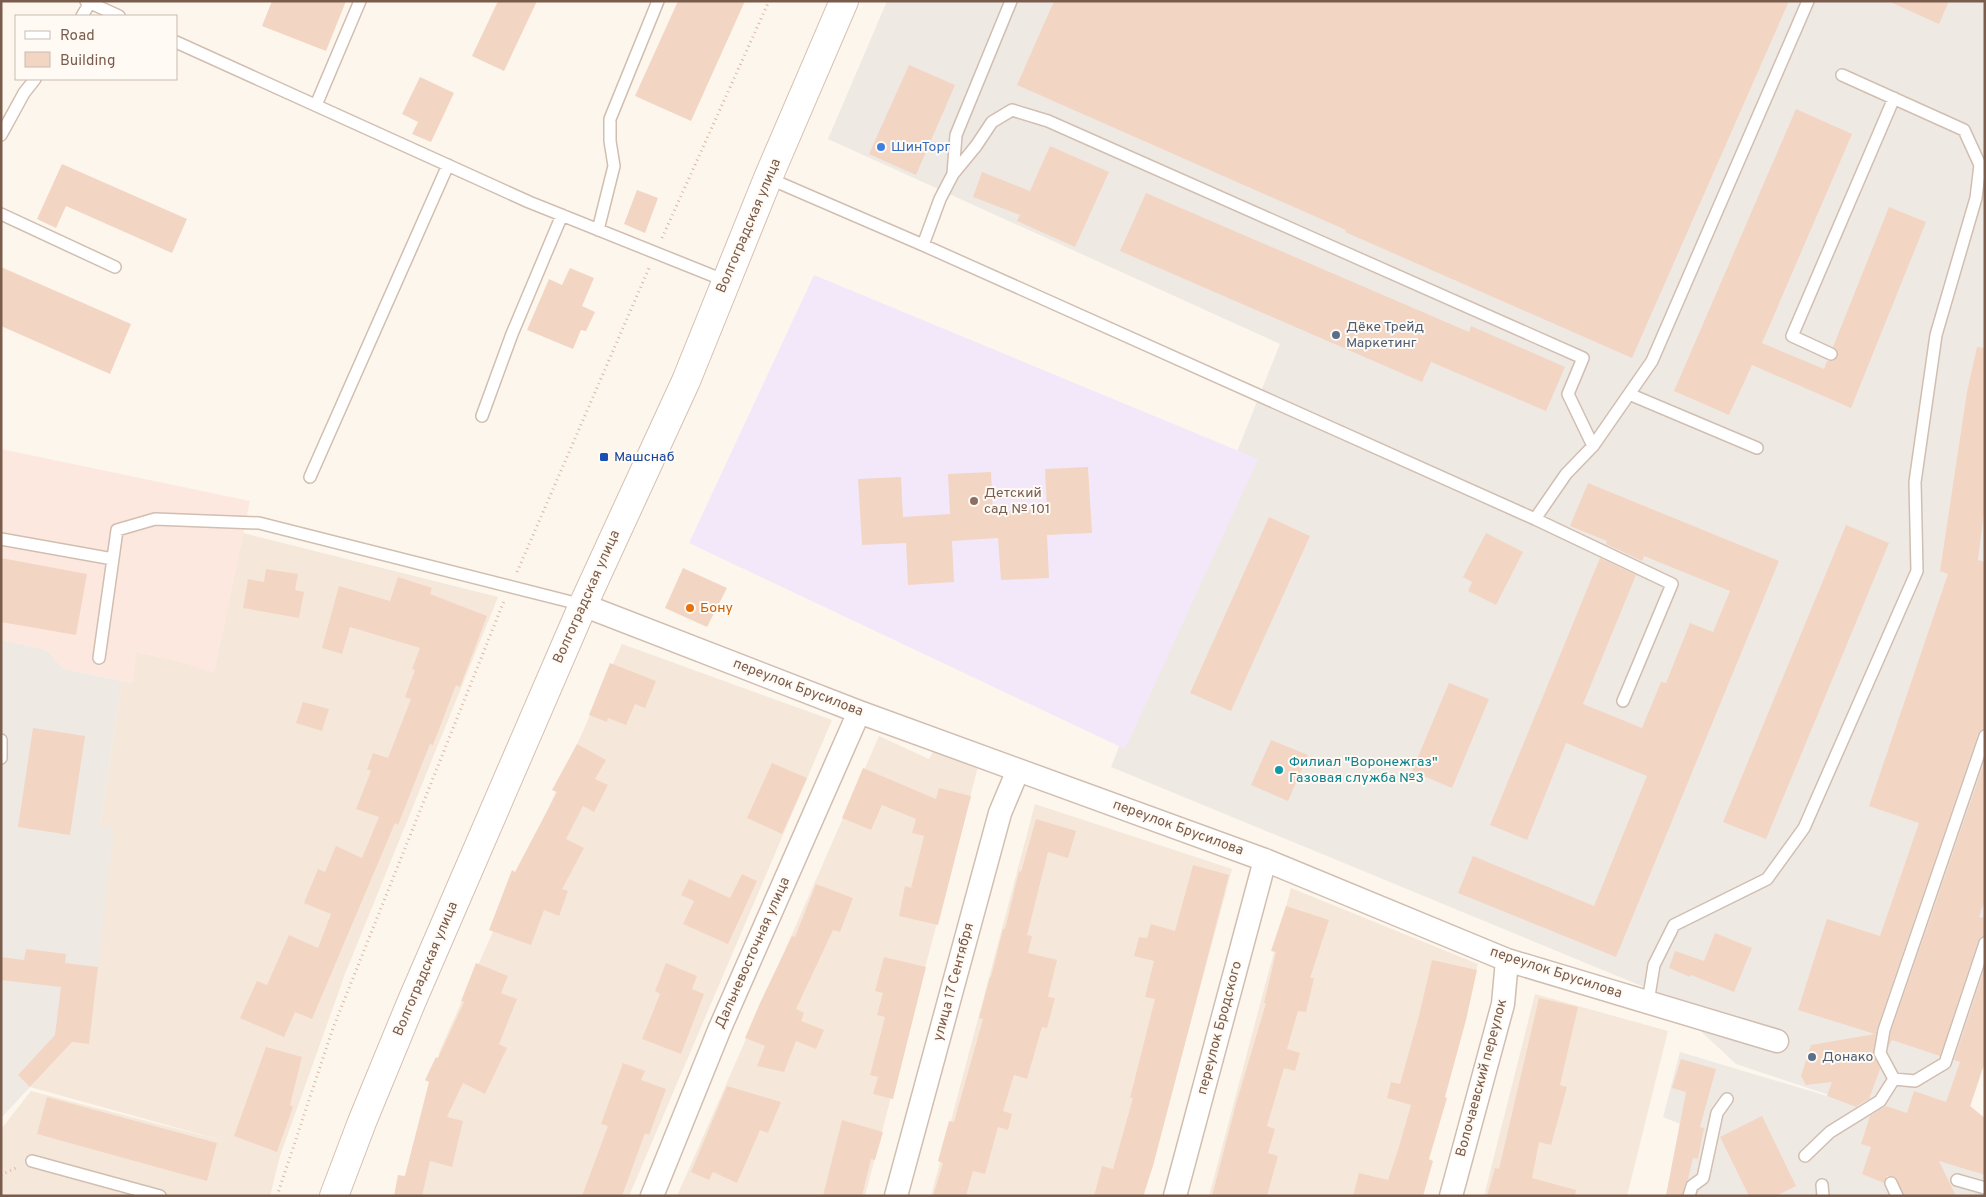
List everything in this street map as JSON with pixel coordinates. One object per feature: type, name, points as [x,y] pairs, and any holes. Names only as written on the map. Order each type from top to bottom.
[{"type":"main road","name":"Волгоградская улица","points":[[334,1196],[411,1003],[583,604],[686,381],[768,178],[844,1]]},
{"type":"street","name":"переулок Брусилова","points":[[583,604],[858,712],[1266,860],[1507,960],[1777,1041]]},
{"type":"street","name":"Дальневосточная улица","points":[[652,1196],[720,1028],[858,712]]},
{"type":"street","name":"улица 17 Сентября","points":[[896,1196],[1000,813],[1018,770]]},
{"type":"street","name":"переулок Бродского","points":[[1175,1196],[1266,860]]},
{"type":"street","name":"Волочаевский переулок","points":[[1451,1196],[1504,1004],[1507,960]]},
{"type":"lane","points":[[316,106],[360,1]]},
{"type":"lane","points":[[598,230],[614,166],[610,141],[610,119],[658,1]]},
{"type":"lane","points":[[953,174],[956,135],[1011,1]]},
{"type":"lane","points":[[1535,518],[1566,474],[1593,446],[1652,361],[1808,1]]},
{"type":"lane","points":[[82,15],[89,2],[117,15]]},
{"type":"lane","points":[[178,43],[562,215],[726,281]]},
{"type":"lane","points":[[1648,1002],[1654,965],[1674,924],[1767,879],[1804,828],[1917,571],[1914,482],[1936,335],[1976,198],[1980,165],[1964,130],[1842,75]]},
{"type":"lane","points":[[1,135],[24,93],[34,80]]},
{"type":"lane","points":[[1831,354],[1792,336],[1894,98]]},
{"type":"lane","points":[[923,245],[940,199],[953,174],[976,146],[992,122],[1012,110],[1048,121],[1583,358],[1568,394],[1593,446]]},
{"type":"lane","points":[[310,477],[448,165]]},
{"type":"lane","points":[[768,178],[923,245],[1535,518],[1672,584],[1623,701]]},
{"type":"lane","points":[[1,214],[115,267]]},
{"type":"lane","points":[[482,416],[512,334],[562,215]]},
{"type":"lane","points":[[1628,394],[1757,448]]},
{"type":"lane","points":[[99,658],[117,530],[155,519],[258,522],[583,604]]},
{"type":"lane","points":[[1,539],[113,559]]},
{"type":"lane","points":[[1894,1079],[1880,1053],[1884,1030],[1985,736]]},
{"type":"lane","points":[[1,740],[1,758]]},
{"type":"lane","points":[[1894,1079],[1915,1081],[1945,1063],[1985,943]]},
{"type":"lane","points":[[1805,1156],[1830,1132],[1880,1101],[1894,1079]]},
{"type":"lane","points":[[1689,1196],[1692,1186],[1703,1178],[1717,1113],[1727,1099]]},
{"type":"lane","points":[[32,1161],[160,1196]]},
{"type":"lane","points":[[1957,1180],[1985,1188]]},
{"type":"lane","points":[[1891,1184],[1897,1196]]},
{"type":"shaded area","points":[[887,1],[1985,1],[1985,1062],[1969,1110],[1985,1118],[1985,1196],[1666,1196],[1680,1124],[1663,1117],[1680,1052],[1827,1096],[1859,1108],[1867,1104],[1868,1100],[1856,1104],[1736,1064],[1661,994],[1111,767],[1280,344],[828,139]]},
{"type":"shaded area","name":"Детский сад № 101","points":[[814,275],[1258,459],[1125,749],[689,543]]},
{"type":"shaded area","points":[[1,449],[250,501],[214,673],[179,661],[136,652],[132,683],[64,669],[46,650],[1,640]]},
{"type":"shaded area","points":[[243,533],[498,597],[345,974],[280,1156],[270,1196],[1,1196],[1,1129],[31,1091],[224,1141],[30,1087],[72,1042],[114,829],[100,826],[122,681],[132,683],[136,652],[179,661],[214,672]]},
{"type":"shaded area","points":[[1,640],[46,650],[64,669],[122,681],[100,826],[114,828],[89,1044],[72,1042],[1,1118]]},
{"type":"shaded area","points":[[622,644],[832,720],[629,1196],[399,1196],[440,1050]]},
{"type":"shaded area","points":[[879,736],[929,759],[933,752],[978,767],[865,1196],[677,1196]]},
{"type":"shaded area","points":[[1035,804],[1232,869],[1144,1196],[931,1196]]},
{"type":"shaded area","points":[[1291,888],[1478,964],[1417,1196],[1209,1196]]},
{"type":"shaded area","points":[[1535,994],[1668,1031],[1627,1196],[1484,1196]]},
{"type":"building","points":[[272,1],[346,1],[326,51],[262,26]]},
{"type":"building","points":[[498,1],[537,1],[504,71],[472,56]]},
{"type":"building","points":[[678,1],[745,1],[691,121],[635,96]]},
{"type":"building","points":[[1054,1],[1789,1],[1632,358],[1017,85]]},
{"type":"building","points":[[1888,1],[1949,1],[1939,24]]},
{"type":"building","points":[[909,65],[955,85],[916,175],[869,154]]},
{"type":"building","points":[[420,77],[454,93],[431,142],[412,134],[418,122],[402,114]]},
{"type":"building","points":[[1796,109],[1852,134],[1762,343],[1824,369],[1827,361],[1832,361],[1838,357],[1837,350],[1833,347],[1889,207],[1926,222],[1851,408],[1752,365],[1729,415],[1674,391]]},
{"type":"building","points":[[1050,146],[1109,172],[1075,247],[1017,221],[1020,215],[973,197],[982,172],[1030,191]]},
{"type":"building","points":[[62,164],[187,219],[172,253],[66,206],[56,228],[37,219]]},
{"type":"building","points":[[637,190],[658,198],[645,233],[624,224]]},
{"type":"building","points":[[1146,193],[1469,332],[1471,326],[1565,367],[1546,411],[1431,362],[1422,382],[1120,251]]},
{"type":"building","points":[[1,267],[131,324],[110,374],[1,326]]},
{"type":"building","points":[[570,268],[594,278],[582,306],[595,312],[586,331],[581,330],[573,349],[527,330],[549,279],[562,285]]},
{"type":"building","points":[[1977,347],[1985,348],[1985,504],[1978,560],[1985,562],[1985,729],[1978,734],[1877,1028],[1873,1052],[1880,1069],[1869,1099],[1856,1107],[1827,1096],[1832,1082],[1806,1085],[1801,1076],[1811,1045],[1875,1034],[1798,1010],[1827,919],[1880,936],[1919,823],[1869,806],[1948,574],[1940,571],[1967,392]]},
{"type":"building","points":[[1088,467],[1092,533],[1047,535],[1049,578],[1001,580],[998,538],[952,541],[954,582],[908,585],[906,543],[862,545],[858,479],[901,477],[903,517],[950,514],[948,474],[991,472],[993,512],[1047,509],[1045,469]]},
{"type":"building","points":[[1588,483],[1779,561],[1616,957],[1458,893],[1473,856],[1594,906],[1647,776],[1566,743],[1527,840],[1490,825],[1600,558],[1636,575],[1583,704],[1642,728],[1661,682],[1666,683],[1690,623],[1713,632],[1730,591],[1644,556],[1642,561],[1606,544],[1607,541],[1570,526]]},
{"type":"building","points":[[1269,517],[1310,536],[1231,711],[1190,693]]},
{"type":"building","points":[[1846,525],[1889,543],[1766,839],[1723,822]]},
{"type":"building","points":[[1486,533],[1523,552],[1496,605],[1468,591],[1472,582],[1463,577]]},
{"type":"building","points":[[1,558],[87,574],[76,635],[1,622]]},
{"type":"building","points":[[683,568],[727,588],[707,627],[665,608]]},
{"type":"building","points":[[266,569],[298,574],[295,590],[304,592],[299,618],[243,608],[248,579],[264,582]]},
{"type":"building","points":[[398,577],[432,588],[430,594],[487,616],[460,687],[456,685],[433,745],[430,744],[398,825],[395,823],[312,1019],[295,1012],[284,1037],[240,1018],[257,981],[267,985],[289,935],[318,948],[331,914],[304,903],[318,869],[325,872],[336,846],[362,858],[379,817],[356,809],[371,771],[367,769],[373,753],[388,758],[411,699],[405,697],[415,670],[412,669],[420,648],[350,627],[342,654],[322,648],[339,586],[390,601]]},
{"type":"building","points":[[610,663],[656,681],[645,708],[635,704],[626,725],[608,718],[607,722],[589,715]]},
{"type":"building","points":[[1449,683],[1489,699],[1452,788],[1412,771]]},
{"type":"building","points":[[303,702],[329,709],[322,731],[296,723]]},
{"type":"building","points":[[33,728],[85,736],[70,835],[18,827]]},
{"type":"building","name":"Филиал \"Воронежгаз\" Газовая служба №3","points":[[1271,740],[1308,755],[1288,801],[1251,785]]},
{"type":"building","points":[[577,744],[606,760],[595,779],[608,785],[594,812],[583,806],[566,839],[584,848],[562,889],[568,891],[559,916],[544,910],[531,945],[489,930],[512,870],[515,872],[557,792],[552,790]]},
{"type":"building","points":[[1985,760],[1985,900],[1979,917],[1985,918],[1985,936],[1978,941],[1940,1056],[1892,1040],[1888,1048],[1891,1032]]},
{"type":"building","points":[[772,763],[807,778],[782,834],[747,818]]},
{"type":"building","points":[[863,768],[936,799],[939,788],[971,796],[938,925],[899,916],[905,886],[911,888],[924,836],[912,833],[916,819],[882,805],[871,830],[842,818]]},
{"type":"building","points":[[1036,819],[1076,831],[1068,858],[1048,852],[1027,935],[1032,936],[1028,953],[1057,960],[1048,997],[1055,998],[1047,1028],[1042,1027],[1027,1079],[1014,1075],[1003,1111],[1012,1114],[1008,1130],[998,1127],[985,1174],[973,1171],[966,1196],[933,1196],[943,1163],[938,1161],[949,1121],[954,1122],[983,1019],[979,1018],[990,977],[1003,929],[1005,929],[1019,871],[1021,872]]},
{"type":"building","points":[[1193,865],[1229,875],[1153,1166],[1143,1196],[1094,1196],[1102,1166],[1113,1169],[1133,1098],[1130,1098],[1155,999],[1145,997],[1154,961],[1134,956],[1139,937],[1147,938],[1151,924],[1175,931]]},
{"type":"building","points":[[742,874],[757,881],[728,944],[683,924],[694,901],[681,895],[689,879],[730,898]]},
{"type":"building","points":[[816,884],[853,898],[840,932],[833,930],[796,1009],[804,1013],[801,1021],[824,1030],[816,1049],[796,1041],[784,1072],[757,1066],[765,1046],[745,1038],[792,936],[795,937]]},
{"type":"building","points":[[1286,906],[1329,920],[1310,978],[1314,978],[1306,1012],[1298,1011],[1287,1049],[1300,1053],[1295,1071],[1284,1068],[1267,1126],[1275,1129],[1268,1153],[1278,1156],[1267,1196],[1212,1196],[1236,1104],[1266,1003],[1264,1003],[1276,952],[1271,951]]},
{"type":"building","points":[[1715,933],[1752,948],[1734,992],[1669,968],[1675,951],[1704,961]]},
{"type":"building","points":[[26,949],[66,954],[65,963],[98,967],[89,1044],[72,1042],[30,1087],[18,1075],[55,1035],[61,987],[1,980],[1,957],[24,960]]},
{"type":"building","points":[[884,957],[926,967],[893,1099],[873,1094],[878,1077],[870,1075],[885,1017],[877,1015],[883,993],[875,991]]},
{"type":"building","points":[[1432,960],[1477,970],[1466,1020],[1445,1097],[1447,1098],[1429,1159],[1433,1161],[1423,1196],[1353,1196],[1359,1173],[1388,1180],[1411,1105],[1387,1098],[1391,1082],[1400,1084]]},
{"type":"building","points":[[476,963],[508,976],[501,993],[517,999],[499,1044],[507,1048],[485,1094],[463,1083],[447,1117],[463,1121],[452,1167],[430,1161],[422,1196],[394,1196],[398,1175],[405,1176],[429,1082],[425,1080],[436,1057],[438,1058],[464,1002],[461,1001]]},
{"type":"building","points":[[666,963],[697,976],[692,989],[704,994],[681,1054],[642,1039],[660,994],[655,991]]},
{"type":"building","points":[[1985,967],[1985,1062],[1970,1106],[1985,1118],[1985,1175],[1939,1161],[1956,1196],[1904,1196],[1895,1177],[1887,1176],[1884,1183],[1862,1174],[1871,1147],[1861,1144],[1870,1116],[1886,1106],[1907,1113],[1914,1091],[1946,1102],[1960,1062],[1954,1060]]},
{"type":"building","points":[[1539,998],[1578,1007],[1560,1085],[1567,1087],[1551,1145],[1539,1142],[1532,1178],[1576,1190],[1575,1196],[1487,1196],[1495,1168],[1499,1169]]},
{"type":"building","points":[[266,1047],[302,1057],[290,1105],[293,1107],[277,1152],[234,1136]]},
{"type":"building","points":[[1681,1059],[1716,1069],[1700,1127],[1704,1128],[1698,1159],[1693,1158],[1682,1196],[1666,1196],[1686,1092],[1672,1088]]},
{"type":"building","points":[[623,1063],[645,1071],[641,1080],[666,1089],[649,1135],[645,1133],[622,1196],[582,1196],[608,1126],[601,1124]]},
{"type":"building","points":[[727,1086],[781,1102],[768,1133],[760,1130],[737,1183],[713,1172],[709,1180],[691,1172]]},
{"type":"building","points":[[47,1097],[217,1143],[207,1181],[37,1134]]},
{"type":"building","points":[[1762,1116],[1796,1186],[1776,1196],[1749,1196],[1720,1137]]},
{"type":"building","points":[[842,1120],[883,1132],[875,1160],[871,1159],[862,1196],[823,1196]]},
{"type":"place","name":"ШинТорг","points":[[881,147]]},
{"type":"place","name":"Дёке Трейд Маркетинг","points":[[1336,335]]},
{"type":"place","name":"Машснаб","points":[[604,457]]},
{"type":"place","name":"Детский сад № 101","points":[[974,501]]},
{"type":"place","name":"Бону","points":[[690,608]]},
{"type":"place","name":"Филиал \"Воронежгаз\" Газовая служба №3","points":[[1279,770]]},
{"type":"place","name":"Донако","points":[[1812,1057]]}]
